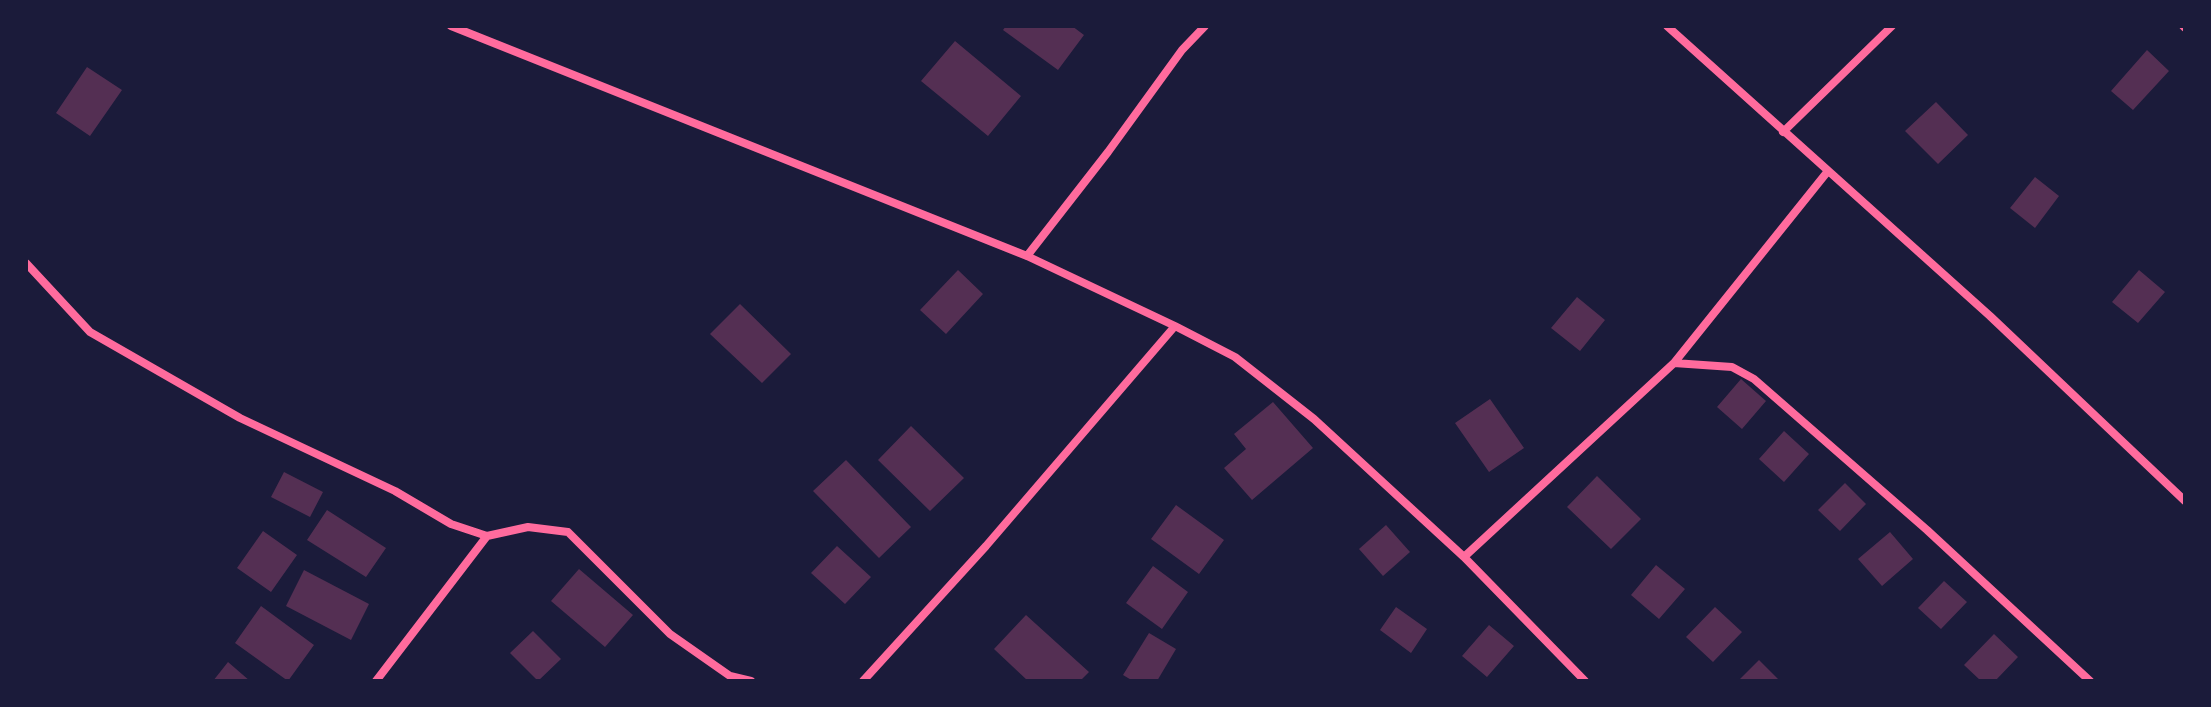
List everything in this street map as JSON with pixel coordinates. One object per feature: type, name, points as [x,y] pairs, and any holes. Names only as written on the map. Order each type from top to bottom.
[{"type":"street","points":[[451,26],[1027,256],[1235,357],[1303,410],[1464,557],[1585,681]]},
{"type":"street","points":[[1027,256],[1182,50],[1205,26]]},
{"type":"street","points":[[1667,26],[1990,316],[2185,501]]},
{"type":"street","points":[[1783,132],[1892,26]]},
{"type":"street","points":[[1464,557],[1674,363],[1828,171]]},
{"type":"street","points":[[26,263],[90,332],[240,418],[382,484],[451,524],[487,536],[528,527],[568,532],[670,634],[730,676],[751,681]]},
{"type":"street","points":[[863,681],[986,546],[1175,326]]},
{"type":"street","points":[[1674,363],[1732,367],[1754,379],[1927,530],[2090,681]]},
{"type":"street","points":[[376,681],[487,536]]},
{"type":"building","points":[[1006,26],[1072,26],[1084,35],[1058,70],[1003,30]]},
{"type":"building","points":[[955,41],[1021,96],[988,136],[921,81]]},
{"type":"building","points":[[2147,50],[2169,71],[2133,110],[2111,91]]},
{"type":"building","points":[[87,67],[122,90],[90,136],[56,113]]},
{"type":"building","points":[[1936,102],[1968,135],[1938,164],[1905,131]]},
{"type":"building","points":[[2035,177],[2059,196],[2035,228],[2010,208]]},
{"type":"building","points":[[958,270],[983,294],[946,334],[920,310]]},
{"type":"building","points":[[2139,270],[2165,292],[2138,323],[2112,302]]},
{"type":"building","points":[[1577,297],[1605,320],[1580,351],[1551,328]]},
{"type":"building","points":[[740,304],[791,354],[762,383],[710,334]]},
{"type":"building","points":[[1741,379],[1766,401],[1742,429],[1717,407]]},
{"type":"building","points":[[1490,399],[1524,448],[1489,472],[1455,423]]},
{"type":"building","points":[[1273,402],[1313,448],[1252,500],[1224,468],[1246,449],[1234,434]]},
{"type":"building","points":[[911,426],[964,478],[930,511],[878,460]]},
{"type":"building","points":[[1784,431],[1809,454],[1784,482],[1759,459]]},
{"type":"building","points":[[846,460],[911,527],[879,558],[813,491]]},
{"type":"building","points":[[284,472],[323,492],[310,517],[271,497]]},
{"type":"building","points":[[1597,476],[1641,519],[1611,549],[1567,507]]},
{"type":"building","points":[[1845,483],[1866,504],[1840,531],[1818,510]]},
{"type":"building","points":[[1176,505],[1224,540],[1199,574],[1151,539]]},
{"type":"building","points":[[327,510],[386,548],[366,577],[307,540]]},
{"type":"building","points":[[1386,525],[1410,552],[1383,576],[1359,549]]},
{"type":"building","points":[[263,531],[297,555],[271,592],[237,568]]},
{"type":"building","points":[[1890,532],[1913,559],[1882,586],[1858,559]]},
{"type":"building","points":[[837,546],[871,577],[845,604],[811,573]]},
{"type":"building","points":[[1656,565],[1685,589],[1659,619],[1631,595]]},
{"type":"building","points":[[1153,566],[1188,592],[1162,629],[1126,603]]},
{"type":"building","points":[[579,569],[633,615],[605,647],[551,601]]},
{"type":"building","points":[[304,570],[369,604],[351,640],[286,606]]},
{"type":"building","points":[[1944,581],[1967,602],[1941,629],[1918,608]]},
{"type":"building","points":[[261,606],[314,645],[288,681],[235,643]]},
{"type":"building","points":[[1396,607],[1427,629],[1411,653],[1380,630]]},
{"type":"building","points":[[1715,607],[1742,632],[1713,662],[1686,637]]},
{"type":"building","points":[[1026,615],[1089,672],[1080,681],[1028,681],[994,649]]},
{"type":"building","points":[[1489,625],[1514,646],[1487,677],[1462,656]]},
{"type":"building","points":[[533,631],[561,659],[538,681],[510,653]]},
{"type":"building","points":[[1149,633],[1176,649],[1157,681],[1133,681],[1123,675]]},
{"type":"building","points":[[1994,634],[2018,657],[1995,681],[1981,681],[1964,665]]},
{"type":"building","points":[[1759,660],[1780,681],[1738,681]]},
{"type":"building","points":[[228,662],[250,681],[213,681]]}]
